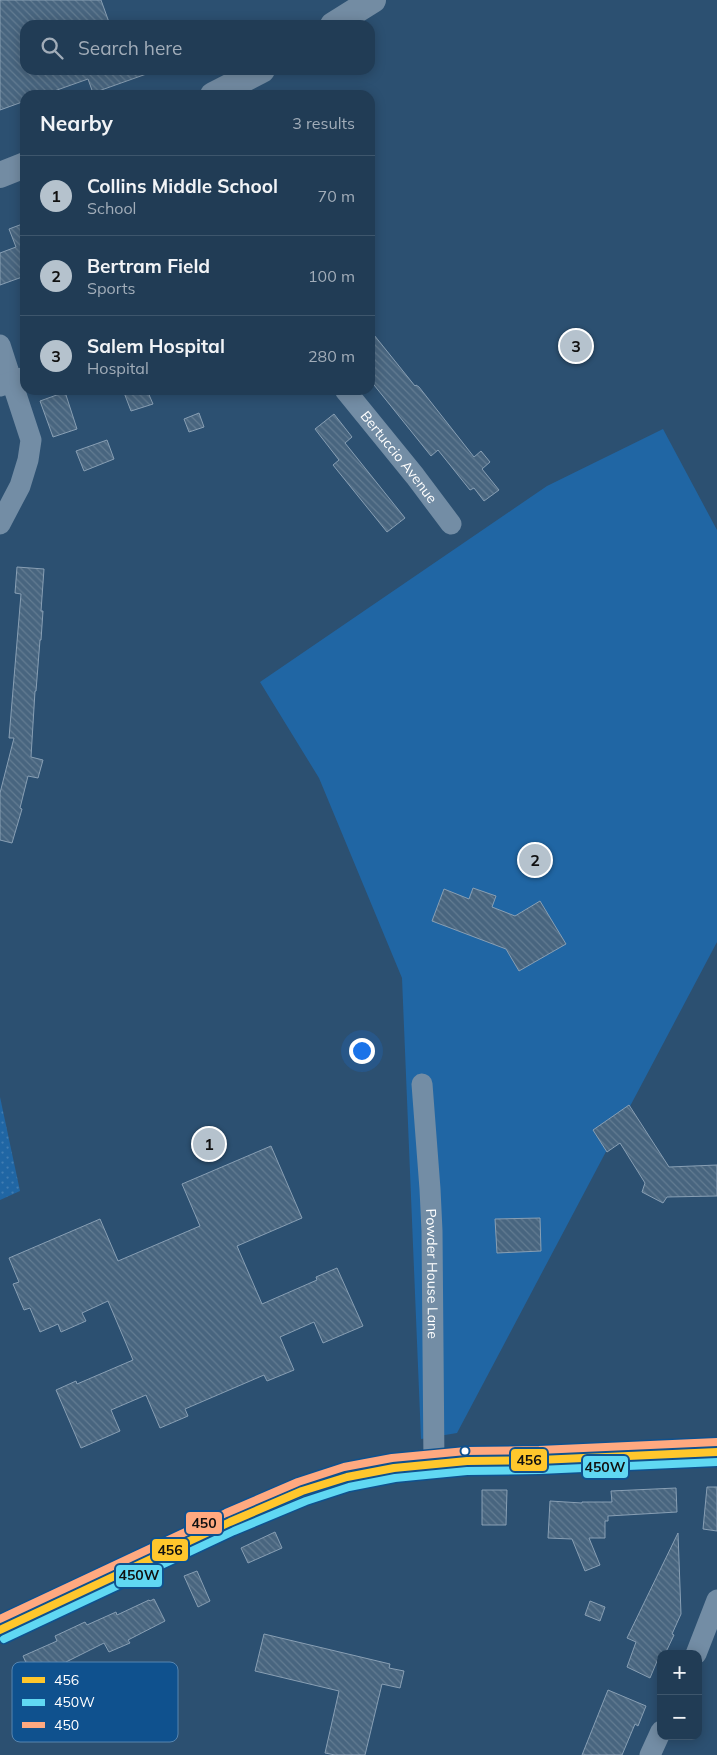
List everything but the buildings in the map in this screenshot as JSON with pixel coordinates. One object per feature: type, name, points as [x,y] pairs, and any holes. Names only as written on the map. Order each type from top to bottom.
[{"type":"main road","points":[[341,20],[373,0]]},
{"type":"main road","points":[[222,90],[252,75]]},
{"type":"main road","points":[[0,175],[20,168]]},
{"type":"main road","points":[[0,1630],[201,1535],[306,1490],[346,1477],[382,1470],[434,1464],[510,1459],[539,1460],[717,1452]]},
{"type":"street","points":[[0,344],[31,440],[28,460],[20,486],[0,524]]},
{"type":"street","name":"Bertuccio Avenue","points":[[349,395],[415,476],[451,524]]},
{"type":"street","name":"Powder House Lane","points":[[422,1084],[432,1231],[434,1464]]},
{"type":"street","points":[[698,1650],[717,1600]]},
{"type":"street","points":[[650,1755],[657,1740]]},
{"type":"shaded area","points":[[663,429],[717,530],[717,942],[457,1433],[421,1439],[402,978],[319,778],[260,682],[547,486]]},
{"type":"shaded area","points":[[0,1097],[20,1191],[0,1200]]},
{"type":"transit line","name":"450","points":[[0,1619],[226,1513],[298,1482],[344,1467],[392,1458],[466,1451],[539,1450],[717,1442]]},
{"type":"transit line","name":"456","points":[[0,1630],[230,1522],[302,1491],[347,1477],[394,1468],[467,1461],[539,1460],[717,1452]]},
{"type":"transit line","name":"450W","points":[[4,1639],[234,1531],[306,1501],[349,1487],[395,1478],[467,1471],[539,1470],[717,1462]]},
{"type":"place","name":"Salem Hospital","points":[[576,346]]},
{"type":"place","name":"Bertram Field","points":[[535,860]]},
{"type":"place","name":"Collins Middle School","points":[[209,1144]]}]
